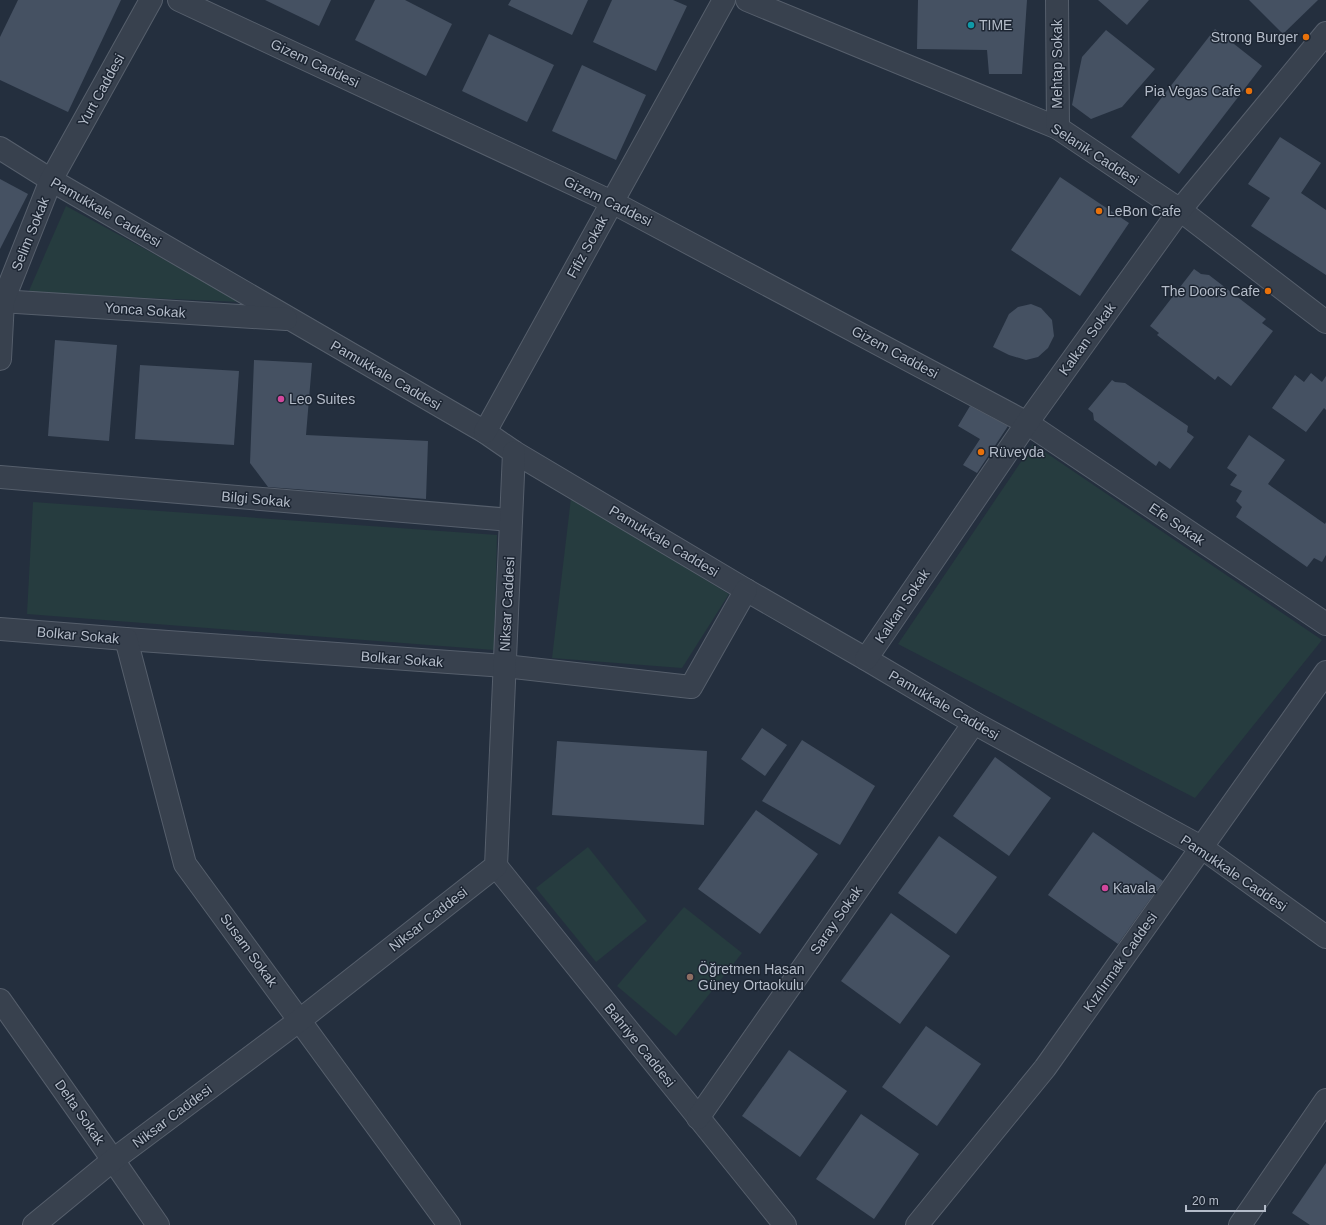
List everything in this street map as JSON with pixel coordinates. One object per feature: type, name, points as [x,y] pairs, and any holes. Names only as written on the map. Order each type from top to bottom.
[{"type":"street","name":"Yurt Caddesi","points":[[51,180],[151,0]]},
{"type":"street","name":"Gizem Caddesi","points":[[180,0],[612,202],[1027,423]]},
{"type":"street","name":"Fifiz Sokak","points":[[485,432],[724,0]]},
{"type":"street","name":"Selanik Caddesi","points":[[747,0],[1058,128],[1180,210],[1326,322]]},
{"type":"street","name":"Mehtap Sokak","points":[[1057,0],[1058,128]]},
{"type":"street","name":"Kalkan Sokak","points":[[866,659],[1027,423],[1180,210],[1326,33]]},
{"type":"street","name":"Pamukkale Caddesi","points":[[0,148],[51,180],[485,432],[514,452],[974,723],[1201,847],[1326,937]]},
{"type":"street","name":"Selim Sokak","points":[[0,359],[2,301],[51,180]]},
{"type":"street","name":"Yonca Sokak","points":[[2,301],[290,319]]},
{"type":"street","name":"Efe Sokak","points":[[1027,423],[1326,624]]},
{"type":"street","name":"Niksar Caddesi","points":[[34,1225],[114,1160],[300,1020],[496,866],[514,452]]},
{"type":"street","name":"Bilgi Sokak","points":[[0,477],[511,520]]},
{"type":"street","name":"Bolkar Sokak","points":[[0,629],[505,666],[691,687],[746,590]]},
{"type":"street","name":"Susam Sokak","points":[[126,639],[185,864],[449,1225]]},
{"type":"street","name":"Kızılırmak Caddesi","points":[[918,1225],[1044,1068],[1326,672]]},
{"type":"street","name":"Saray Sokak","points":[[698,1118],[974,723]]},
{"type":"street","name":"Bahriye Caddesi","points":[[496,866],[785,1225]]},
{"type":"street","name":"Delta Sokak","points":[[0,1000],[114,1160],[158,1225]]},
{"type":"street","points":[[1240,1225],[1326,1100]]},
{"type":"green space","points":[[66,206],[242,302],[28,293]]},
{"type":"green space","points":[[1033,444],[1322,640],[1195,798],[898,644]]},
{"type":"green space","points":[[571,498],[729,594],[682,668],[552,658]]},
{"type":"green space","points":[[33,502],[497,535],[494,650],[27,614]]},
{"type":"green space","points":[[588,847],[647,921],[596,962],[536,888]]},
{"type":"green space","points":[[684,907],[742,953],[676,1036],[617,986]]},
{"type":"building","points":[[18,0],[121,0],[68,112],[0,80],[0,37]]},
{"type":"building","points":[[265,0],[331,0],[319,26]]},
{"type":"building","points":[[375,0],[405,0],[452,24],[426,76],[355,40]]},
{"type":"building","points":[[511,0],[588,0],[572,35],[508,5]]},
{"type":"building","points":[[612,0],[673,0],[687,6],[656,71],[593,42]]},
{"type":"building","name":"TIME","points":[[918,0],[1027,0],[1022,74],[989,74],[987,50],[917,49]]},
{"type":"building","points":[[1098,0],[1149,0],[1127,25]]},
{"type":"building","points":[[1249,0],[1318,0],[1283,34]]},
{"type":"building","points":[[1215,29],[1262,66],[1179,174],[1131,137]]},
{"type":"building","points":[[1106,30],[1155,69],[1122,107],[1091,119],[1072,105],[1082,57]]},
{"type":"building","points":[[489,34],[554,65],[527,122],[462,91]]},
{"type":"building","points":[[582,65],[646,95],[616,160],[552,131]]},
{"type":"building","points":[[1280,137],[1321,163],[1301,193],[1326,210],[1326,275],[1251,226],[1270,198],[1248,184]]},
{"type":"building","points":[[1060,177],[1129,223],[1080,296],[1011,250]]},
{"type":"building","points":[[0,179],[28,194],[0,249]]},
{"type":"building","points":[[1194,269],[1201,274],[1209,275],[1266,319],[1262,323],[1273,331],[1231,386],[1218,376],[1215,380],[1157,335],[1159,333],[1150,326]]},
{"type":"building","points":[[1031,304],[1041,308],[1052,320],[1054,336],[1048,348],[1038,357],[1026,360],[1009,355],[993,347],[1009,314],[1018,307]]},
{"type":"building","points":[[55,340],[117,345],[109,441],[48,436]]},
{"type":"building","name":"Leo Suites","points":[[254,360],[312,363],[306,435],[428,441],[426,499],[268,487],[250,463]]},
{"type":"building","points":[[140,365],[239,371],[234,445],[135,439]]},
{"type":"building","points":[[1311,373],[1322,382],[1326,376],[1326,410],[1324,408],[1306,432],[1272,408],[1295,375],[1304,382]]},
{"type":"building","points":[[1112,380],[1115,382],[1125,383],[1188,426],[1187,432],[1194,437],[1170,469],[1159,461],[1156,466],[1094,420],[1093,413],[1088,409]]},
{"type":"building","name":"Rüveyda","points":[[970,406],[1008,426],[977,473],[963,465],[980,439],[958,426]]},
{"type":"building","points":[[1249,435],[1285,460],[1268,484],[1325,524],[1326,522],[1326,555],[1322,562],[1314,558],[1307,567],[1236,517],[1242,507],[1236,501],[1242,491],[1230,485],[1237,475],[1227,468]]},
{"type":"building","points":[[762,728],[787,745],[765,776],[741,759]]},
{"type":"building","points":[[802,740],[875,786],[840,845],[762,801]]},
{"type":"building","points":[[557,741],[707,751],[704,825],[552,815]]},
{"type":"building","points":[[995,757],[1051,798],[1009,856],[953,816]]},
{"type":"building","points":[[756,810],[818,854],[760,934],[698,889]]},
{"type":"building","name":"Kavala","points":[[1093,832],[1163,881],[1118,944],[1048,895]]},
{"type":"building","points":[[939,836],[997,877],[956,934],[898,893]]},
{"type":"building","points":[[891,913],[950,956],[900,1024],[841,981]]},
{"type":"building","points":[[926,1026],[981,1064],[937,1126],[882,1087]]},
{"type":"building","points":[[789,1050],[847,1091],[800,1157],[742,1116]]},
{"type":"building","points":[[861,1114],[919,1154],[874,1219],[816,1179]]},
{"type":"building","points":[[1326,1163],[1326,1225],[1310,1225],[1292,1213]]},
{"type":"place","name":"TIME","points":[[971,25]]},
{"type":"place","name":"Strong Burger","points":[[1306,37]]},
{"type":"place","name":"Pia Vegas Cafe","points":[[1249,91]]},
{"type":"place","name":"LeBon Cafe","points":[[1099,211]]},
{"type":"place","name":"The Doors Cafe","points":[[1268,291]]},
{"type":"place","name":"Leo Suites","points":[[281,399]]},
{"type":"place","name":"Rüveyda","points":[[981,452]]},
{"type":"place","name":"Kavala","points":[[1105,888]]},
{"type":"place","name":"Öğretmen Hasan Güney Ortaokulu","points":[[690,977]]}]
